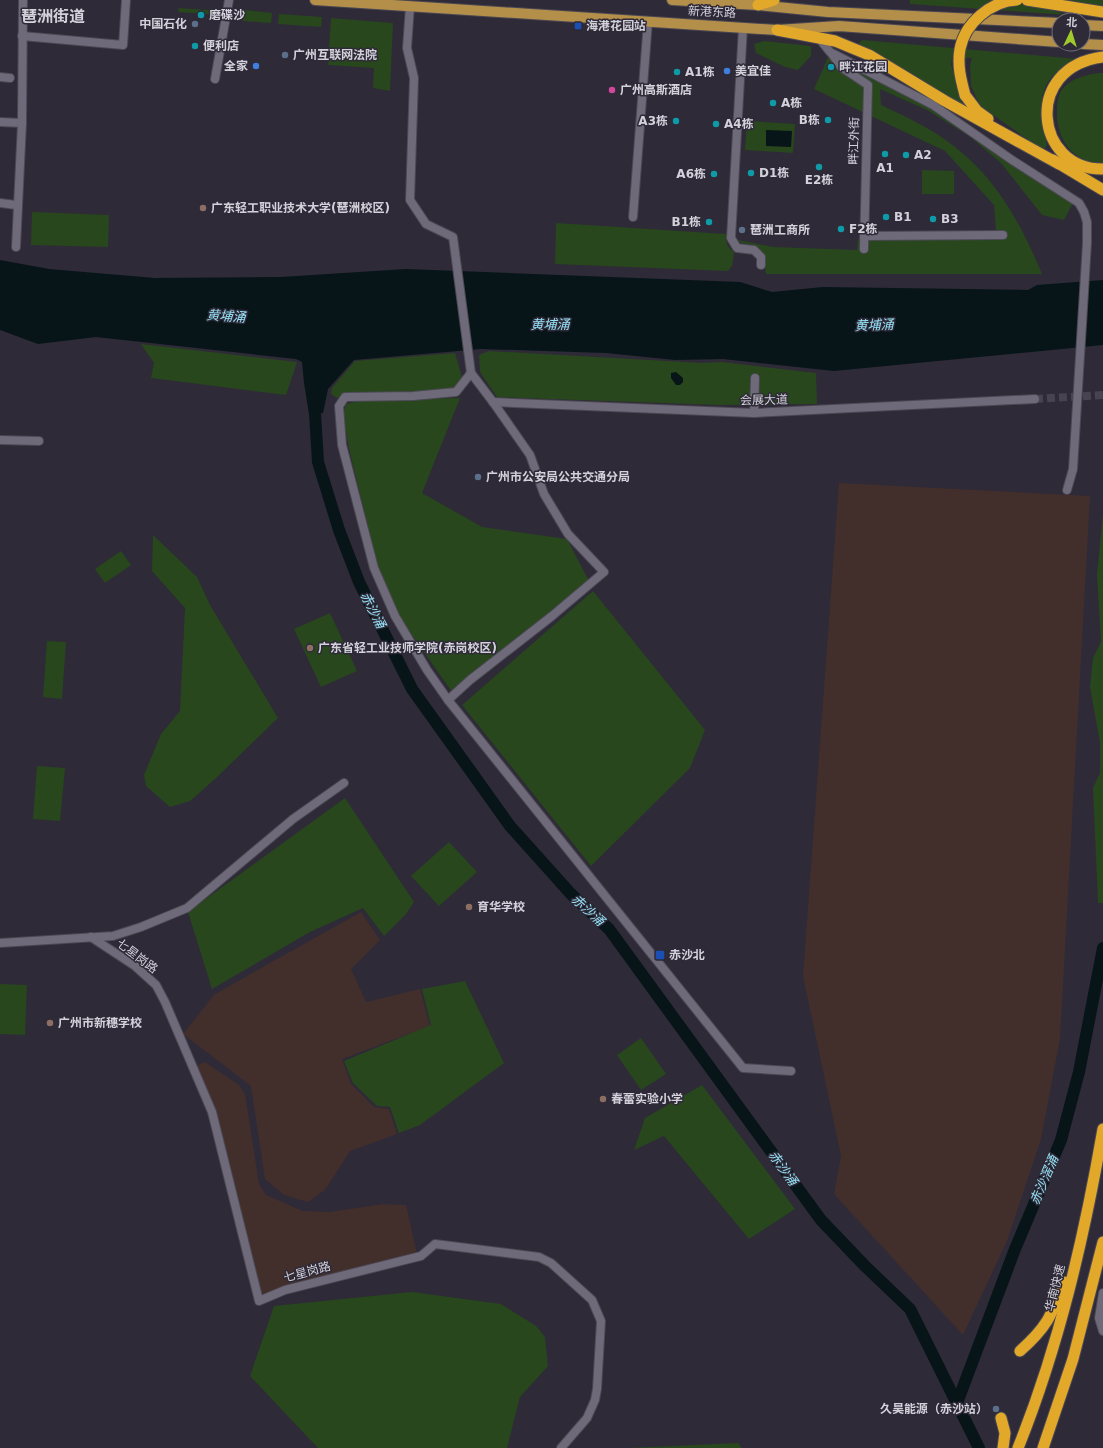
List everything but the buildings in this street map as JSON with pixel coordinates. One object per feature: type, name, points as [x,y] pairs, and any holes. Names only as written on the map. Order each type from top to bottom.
[{"type":"highway","points":[[758,5],[774,0]]},
{"type":"highway","points":[[1017,0],[1006,0],[991,7],[976,18],[967,32],[960,48],[959,65],[965,95],[985,117],[1059,164]]},
{"type":"highway","points":[[1027,0],[1103,12]]},
{"type":"highway","points":[[778,30],[835,41],[869,55],[945,101],[1103,190]]},
{"type":"highway","points":[[1103,57],[1092,58],[1070,67],[1053,87],[1047,107],[1048,128],[1063,154],[1073,162],[1088,168],[1103,169]]},
{"type":"highway","name":"华南快速","points":[[1018,1448],[1054,1344],[1082,1232],[1103,1129]]},
{"type":"highway","points":[[1020,1351],[1038,1336],[1048,1323],[1082,1232]]},
{"type":"highway","points":[[1043,1448],[1073,1359],[1103,1242]]},
{"type":"highway","points":[[1001,1418],[1005,1433],[1003,1448]]},
{"type":"main road","points":[[315,0],[394,5],[410,2]]},
{"type":"main road","points":[[436,0],[442,6],[453,9]]},
{"type":"main road","name":"新港东路","points":[[672,0],[758,5],[828,12],[1051,23]]},
{"type":"main road","name":"新港东路","points":[[410,2],[453,9],[778,30],[839,26],[1051,41]]},
{"type":"main road","points":[[1091,25],[1103,26]]},
{"type":"main road","points":[[1091,44],[1103,45]]},
{"type":"street","points":[[16,247],[16,206],[22,123],[23,0]]},
{"type":"street","points":[[22,36],[123,45],[126,0]]},
{"type":"street","points":[[215,79],[229,0]]},
{"type":"street","points":[[410,2],[408,48],[414,78],[410,200],[426,224],[453,237],[471,373],[530,455],[544,494],[568,534],[604,572],[552,616],[470,680],[448,700]]},
{"type":"street","points":[[633,217],[648,22]]},
{"type":"street","points":[[743,27],[733,237],[737,248],[754,250],[761,257],[761,265]]},
{"type":"street","points":[[818,37],[830,52],[933,105],[1012,160],[1079,203],[1084,212],[1087,222],[1087,243],[1073,469],[1067,490]]},
{"type":"street","name":"畔江外街","points":[[830,52],[840,67],[868,85],[864,249]]},
{"type":"street","points":[[0,77],[10,78]]},
{"type":"street","points":[[0,122],[22,123]]},
{"type":"street","points":[[0,203],[16,206]]},
{"type":"street","points":[[864,236],[1003,235]]},
{"type":"street","points":[[471,373],[456,392],[413,396],[345,396],[339,406],[342,445],[374,568],[395,616],[448,700],[743,1068],[790,1071]]},
{"type":"street","points":[[754,413],[755,378]]},
{"type":"street","name":"会展大道","points":[[493,402],[754,413],[1035,399]]},
{"type":"street","points":[[0,440],[40,441]]},
{"type":"street","name":"七星岗路","points":[[0,942],[113,936],[141,927],[187,908],[293,819],[344,783]]},
{"type":"street","name":"七星岗路","points":[[91,937],[135,966],[156,985],[165,1002],[212,1112],[259,1301],[285,1290],[421,1256],[435,1244],[539,1257],[551,1263],[592,1300],[601,1321],[597,1389],[587,1418],[561,1448]]},
{"type":"street","points":[[1103,1293],[1098,1318],[1103,1331]]},
{"type":"shaded area","points":[[839,483],[1090,496],[1060,1039],[1041,1139],[1007,1241],[963,1335],[834,1194],[841,1156],[803,976]]},
{"type":"shaded area","points":[[361,912],[380,940],[351,969],[366,1002],[420,989],[430,1026],[342,1059],[351,1084],[374,1107],[389,1109],[397,1134],[350,1151],[325,1190],[308,1202],[284,1195],[265,1179],[251,1086],[183,1034],[215,994]]},
{"type":"shaded area","points":[[205,1062],[239,1085],[245,1094],[259,1184],[266,1195],[303,1211],[329,1212],[384,1204],[406,1205],[417,1254],[261,1298],[196,1066]]},
{"type":"green space","points":[[910,0],[1103,0],[1103,7],[1048,9],[1058,12],[1051,12],[1051,14],[910,4]]},
{"type":"green space","points":[[178,8],[222,11],[220,15],[179,12]]},
{"type":"green space","points":[[244,10],[272,13],[271,23],[243,21]]},
{"type":"green space","points":[[279,14],[322,17],[321,27],[278,24]]},
{"type":"green space","points":[[331,18],[393,23],[390,91],[373,88],[374,68],[328,65]]},
{"type":"green space","points":[[862,40],[1078,59],[1063,67],[1053,76],[1043,95],[1042,106],[1047,146],[1043,150],[980,106],[971,86],[970,66],[972,58],[952,57],[951,65],[966,108],[903,69],[857,45]]},
{"type":"green space","points":[[764,41],[811,46],[811,56],[798,70],[785,67],[756,53],[754,44]]},
{"type":"green space","points":[[828,57],[849,63],[937,111],[1073,203],[1064,220],[1042,215],[1001,163],[969,136],[927,110],[880,89],[881,105],[919,124],[947,141],[984,174],[1007,204],[1017,221],[1042,274],[766,274],[763,252],[753,245],[738,242],[738,240],[773,247],[857,250],[858,238],[868,239],[868,232],[996,231],[994,205],[945,151],[814,89]]},
{"type":"green space","points":[[1103,73],[1103,164],[1087,161],[1072,151],[1063,139],[1057,117],[1058,98],[1064,87],[1068,83],[1078,78]]},
{"type":"green space","points":[[747,121],[795,124],[793,153],[745,150]]},
{"type":"green space","points":[[922,170],[954,171],[954,194],[922,194]]},
{"type":"green space","points":[[32,212],[109,215],[108,247],[31,245]]},
{"type":"green space","points":[[556,223],[726,234],[727,245],[734,253],[732,266],[728,271],[555,264]]},
{"type":"green space","points":[[141,344],[297,362],[286,395],[151,378],[154,363]]},
{"type":"green space","points":[[489,351],[702,363],[722,362],[816,373],[817,404],[719,405],[497,397],[480,372],[479,355]]},
{"type":"green space","points":[[455,353],[462,377],[455,391],[348,394],[337,398],[331,394],[332,388],[355,361]]},
{"type":"green space","points":[[460,398],[422,493],[482,527],[567,539],[589,581],[452,692],[400,618],[379,570],[350,453],[343,415],[346,404],[359,401]]},
{"type":"green space","points":[[1103,513],[1103,903],[1098,903],[1093,788],[1100,773],[1100,743],[1090,687],[1093,658],[1101,642],[1097,575]]},
{"type":"green space","points":[[153,535],[197,577],[210,605],[278,718],[190,801],[170,807],[146,786],[144,775],[161,734],[180,711],[185,608],[152,571]]},
{"type":"green space","points":[[121,551],[131,565],[105,583],[95,569]]},
{"type":"green space","points":[[593,591],[705,730],[690,768],[591,866],[462,705]]},
{"type":"green space","points":[[330,613],[357,671],[321,687],[294,629]]},
{"type":"green space","points":[[47,641],[66,642],[62,699],[43,697]]},
{"type":"green space","points":[[37,766],[65,768],[60,821],[33,819]]},
{"type":"green space","points":[[345,798],[414,902],[406,914],[384,936],[363,908],[310,932],[212,989],[188,912]]},
{"type":"green space","points":[[449,842],[477,872],[439,906],[411,876]]},
{"type":"green space","points":[[465,981],[504,1063],[420,1125],[399,1133],[390,1107],[377,1106],[353,1083],[344,1061],[431,1025],[422,989]]},
{"type":"green space","points":[[0,984],[27,985],[25,1035],[0,1034]]},
{"type":"green space","points":[[641,1038],[666,1074],[641,1090],[617,1055]]},
{"type":"green space","points":[[702,1085],[795,1209],[749,1239],[664,1136],[634,1150],[645,1118]]},
{"type":"green space","points":[[412,1292],[501,1304],[536,1326],[545,1337],[548,1366],[520,1397],[507,1448],[318,1448],[250,1376],[274,1306]]},
{"type":"green space","points":[[738,1443],[742,1448],[629,1448]]},
{"type":"water","points":[[766,130],[792,131],[791,147],[766,146]]},
{"type":"water","name":"黄埔涌","points":[[0,260],[49,269],[155,278],[281,277],[406,269],[740,282],[772,292],[823,287],[1028,290],[1037,285],[1103,280],[1103,345],[834,371],[723,359],[675,360],[606,353],[481,349],[354,360],[328,389],[323,413],[309,414],[302,362],[296,359],[96,337],[38,344],[0,330]]},
{"type":"water","points":[[676,372],[683,378],[683,382],[680,385],[676,385],[671,378],[671,373]]},
{"type":"waterway","name":"赤沙涌","points":[[314,397],[318,462],[339,530],[359,582],[412,689],[510,826],[571,894],[609,929],[821,1220],[865,1266],[910,1309],[979,1448]]},
{"type":"waterway","name":"赤沙滘涌","points":[[957,1403],[1015,1249],[1061,1140],[1079,1072],[1103,948]]},
{"type":"tunnel","points":[[1035,399],[1103,395]]},
{"type":"place","name":"磨碟沙","points":[[201,15]]},
{"type":"place","name":"中国石化","points":[[195,24]]},
{"type":"place","name":"海港花园站","points":[[578,26]]},
{"type":"place","name":"便利店","points":[[195,46]]},
{"type":"place","name":"广州互联网法院","points":[[285,55]]},
{"type":"place","name":"全家","points":[[256,66]]},
{"type":"place","name":"畔江花园","points":[[831,67]]},
{"type":"place","name":"美宜佳","points":[[727,71]]},
{"type":"place","name":"A1栋","points":[[677,72]]},
{"type":"place","name":"广州高斯酒店","points":[[612,90]]},
{"type":"place","name":"A栋","points":[[773,103]]},
{"type":"place","name":"B栋","points":[[828,120]]},
{"type":"place","name":"A3栋","points":[[676,121]]},
{"type":"place","name":"A4栋","points":[[716,124]]},
{"type":"place","name":"A1","points":[[885,154]]},
{"type":"place","name":"A2","points":[[906,155]]},
{"type":"place","name":"E2栋","points":[[819,167]]},
{"type":"place","name":"D1栋","points":[[751,173]]},
{"type":"place","name":"A6栋","points":[[714,174]]},
{"type":"place","name":"广东轻工职业技术大学(琶洲校区)","points":[[203,208]]},
{"type":"place","name":"B1","points":[[886,217]]},
{"type":"place","name":"B3","points":[[933,219]]},
{"type":"place","name":"B1栋","points":[[709,222]]},
{"type":"place","name":"F2栋","points":[[841,229]]},
{"type":"place","name":"琶洲工商所","points":[[742,230]]},
{"type":"place","name":"广州市公安局公共交通分局","points":[[478,477]]},
{"type":"place","name":"广东省轻工业技师学院(赤岗校区)","points":[[310,648]]},
{"type":"place","name":"育华学校","points":[[469,907]]},
{"type":"place","name":"赤沙北","points":[[660,955]]},
{"type":"place","name":"广州市新穗学校","points":[[50,1023]]},
{"type":"place","name":"春蕾实验小学","points":[[603,1099]]},
{"type":"place","name":"久昊能源（赤沙站）","points":[[996,1409]]},
{"type":"district","name":"琶洲街道","points":[[53,16]]}]
